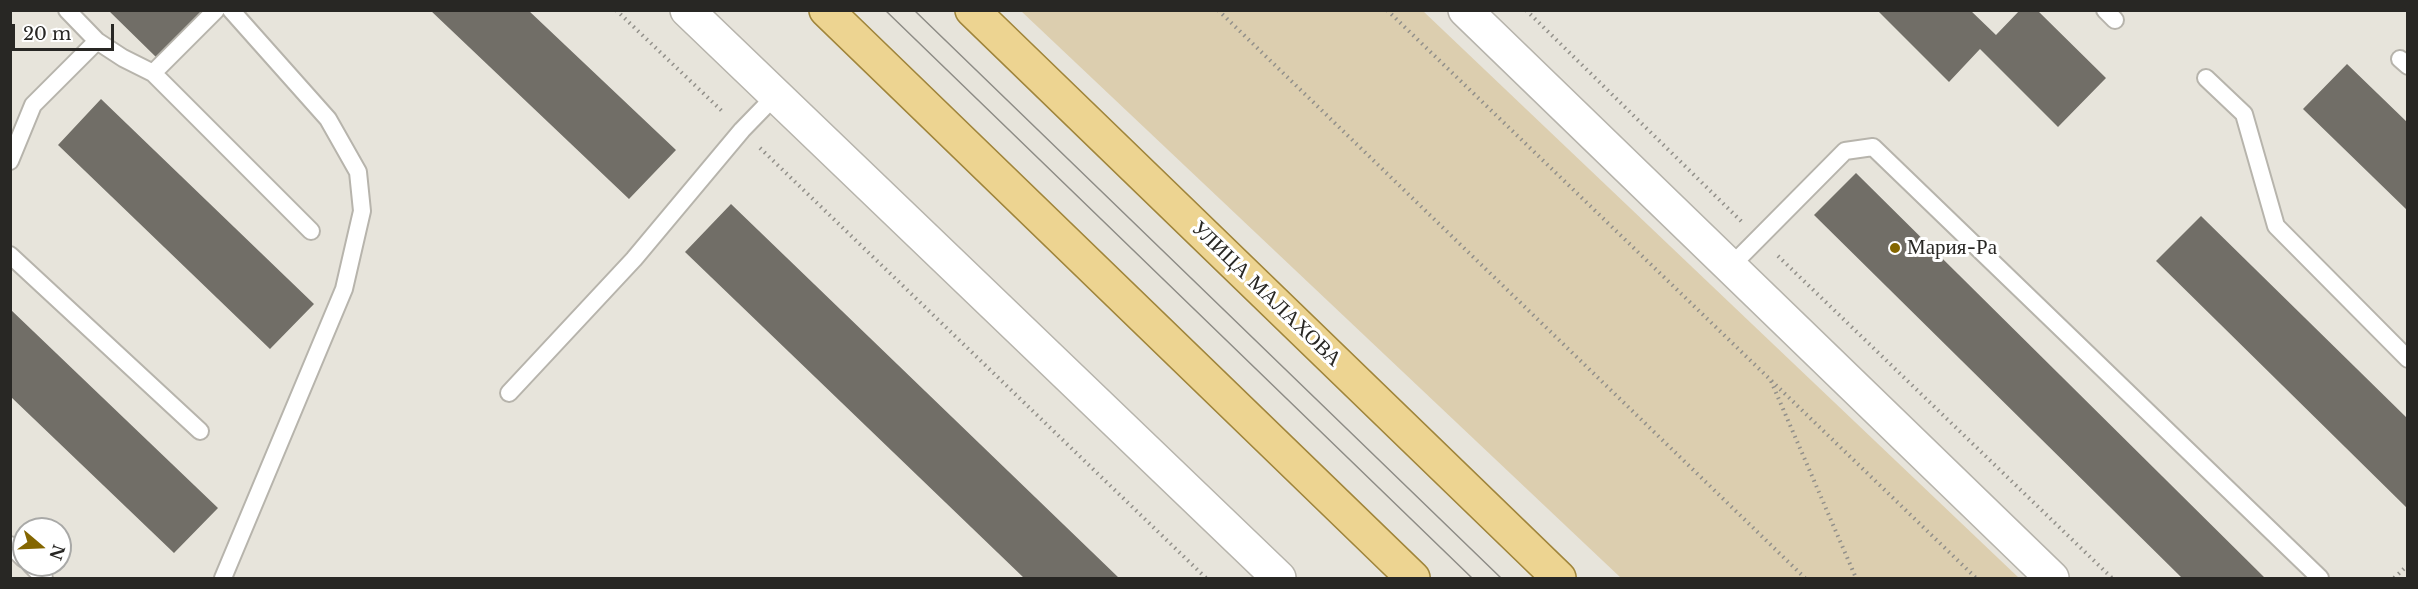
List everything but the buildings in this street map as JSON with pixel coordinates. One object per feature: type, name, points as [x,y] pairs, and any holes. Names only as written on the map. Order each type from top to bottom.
[{"type":"main road","points":[[826,10],[1413,579]]},
{"type":"main road","name":"УЛИЦА МАЛАХОВА","points":[[972,10],[1559,579]]},
{"type":"street","points":[[687,10],[1275,577]]},
{"type":"street","points":[[1465,10],[2052,579]]},
{"type":"lane","points":[[67,10],[97,41],[123,58],[153,73],[311,231]]},
{"type":"lane","points":[[153,73],[216,10]]},
{"type":"lane","points":[[223,579],[344,289],[362,211],[358,172],[328,118],[231,10]]},
{"type":"lane","points":[[10,161],[33,105],[97,41]]},
{"type":"lane","points":[[2206,78],[2244,114],[2276,226],[2408,358]]},
{"type":"lane","points":[[509,393],[634,259],[742,130],[776,95]]},
{"type":"lane","points":[[1729,268],[1845,151],[1873,147],[2320,579]]},
{"type":"lane","points":[[10,255],[200,431]]},
{"type":"path","points":[[616,10],[1206,579]]},
{"type":"path","points":[[1218,10],[1805,579]]},
{"type":"path","points":[[1388,10],[1976,579]]},
{"type":"path","points":[[1526,10],[2112,579]]},
{"type":"path","points":[[1770,378],[1856,579]]},
{"type":"path","points":[[2394,579],[2408,565]]},
{"type":"shaded area","points":[[1021,11],[1423,11],[2019,578],[1621,578]]},
{"type":"tram line","points":[[885,10],[1472,578]]},
{"type":"tram line","points":[[914,10],[1501,578]]},
{"type":"place","name":"Мария-Ра","points":[[1895,248]]}]
